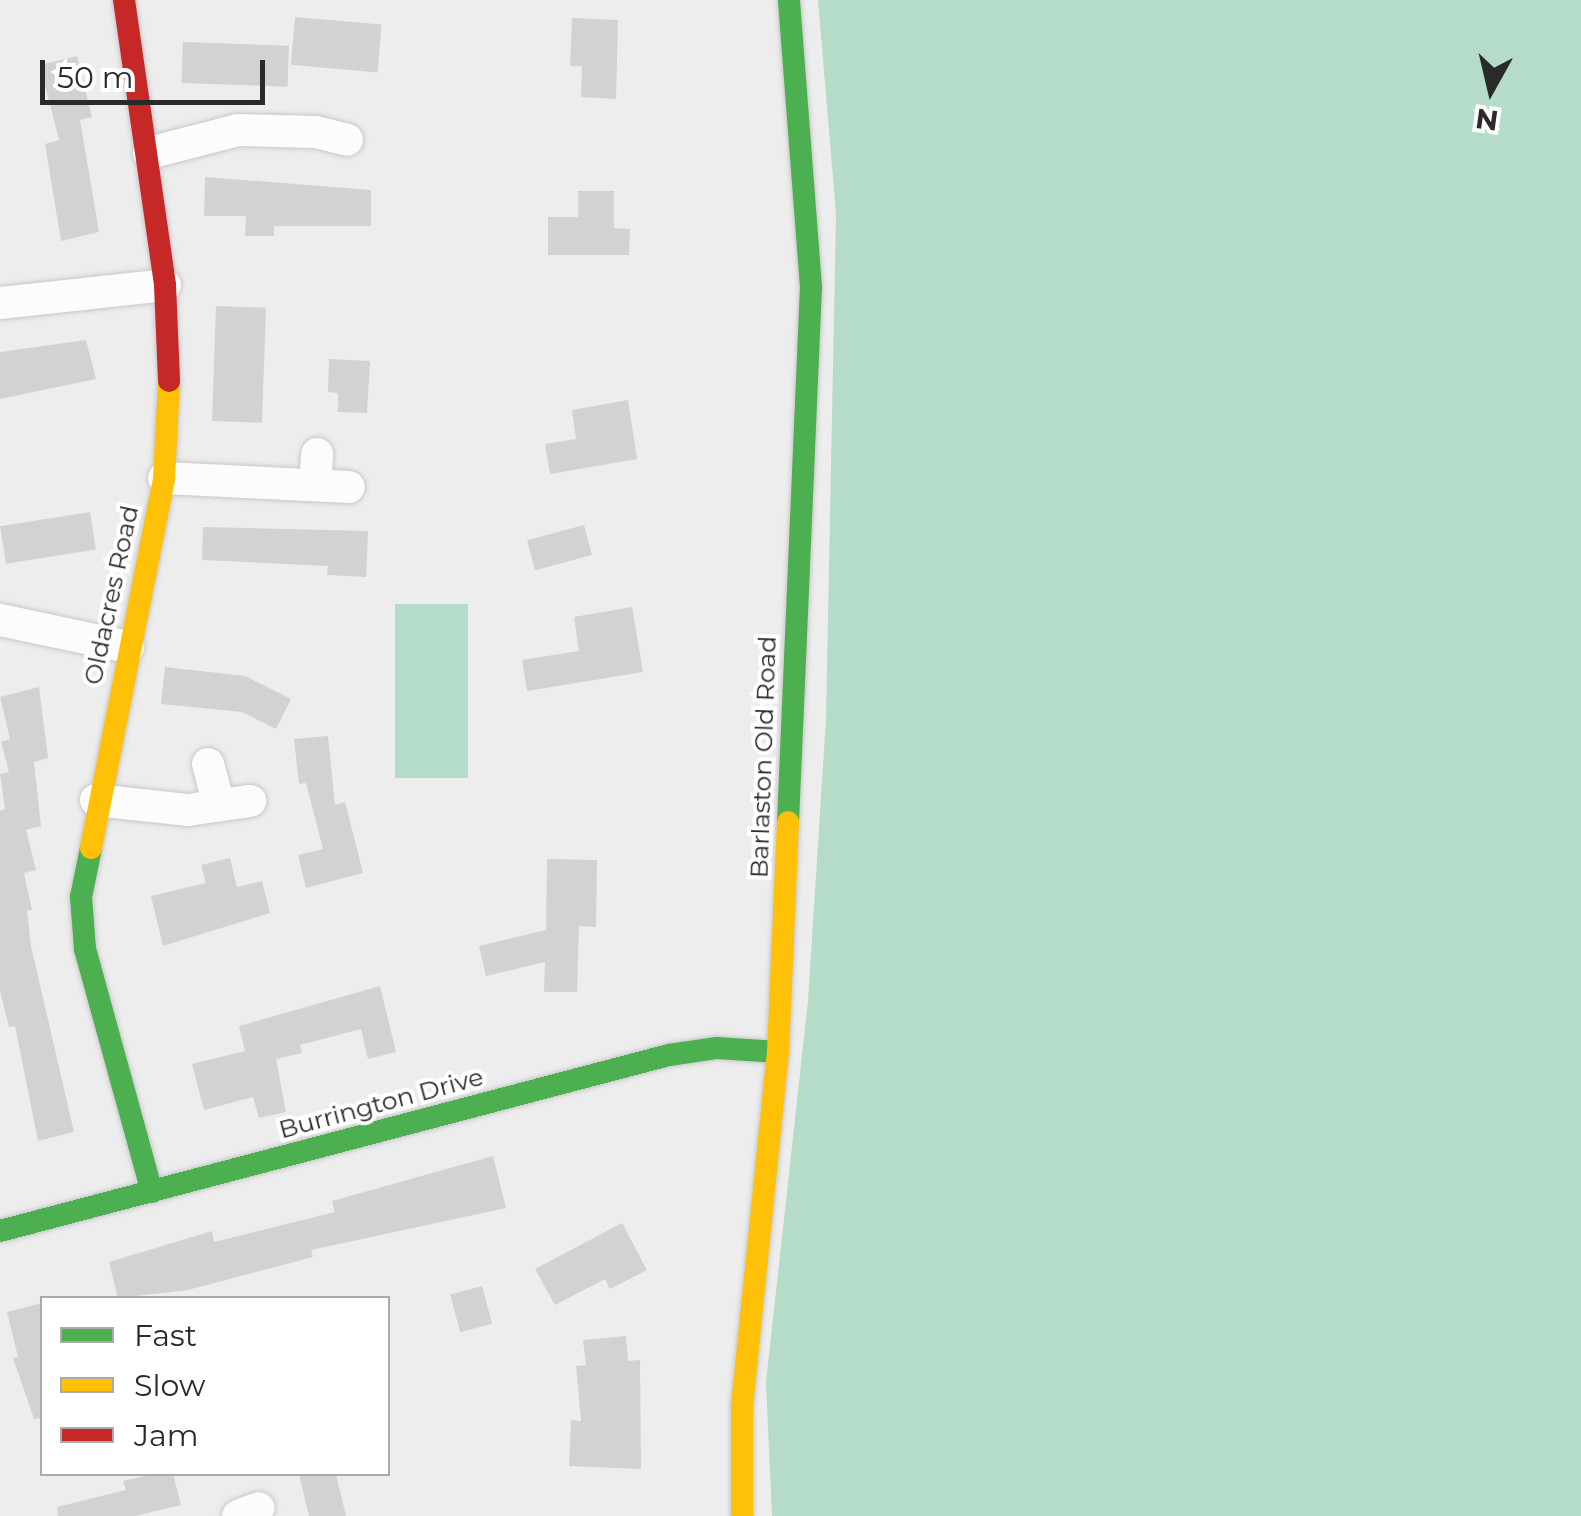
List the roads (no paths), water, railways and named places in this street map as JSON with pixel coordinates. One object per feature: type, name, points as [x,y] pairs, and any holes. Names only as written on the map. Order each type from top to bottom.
[{"type":"street","name":"Oldacres Road","points":[[124,0],[165,285],[164,478],[96,800],[81,897],[85,948],[152,1192]]},
{"type":"street","name":"Barlaston Old Road","points":[[742,1516],[742,1406],[778,1052],[811,287],[789,0]]},
{"type":"street","points":[[148,153],[238,130],[328,126]]},
{"type":"street","points":[[0,303],[165,285]]},
{"type":"street","points":[[164,478],[316,469],[348,487]]},
{"type":"street","points":[[0,620],[128,647]]},
{"type":"street","points":[[96,800],[188,810],[235,803],[208,764]]},
{"type":"street","name":"Burrington Drive","points":[[0,1231],[669,1055],[717,1048],[778,1052]]}]
